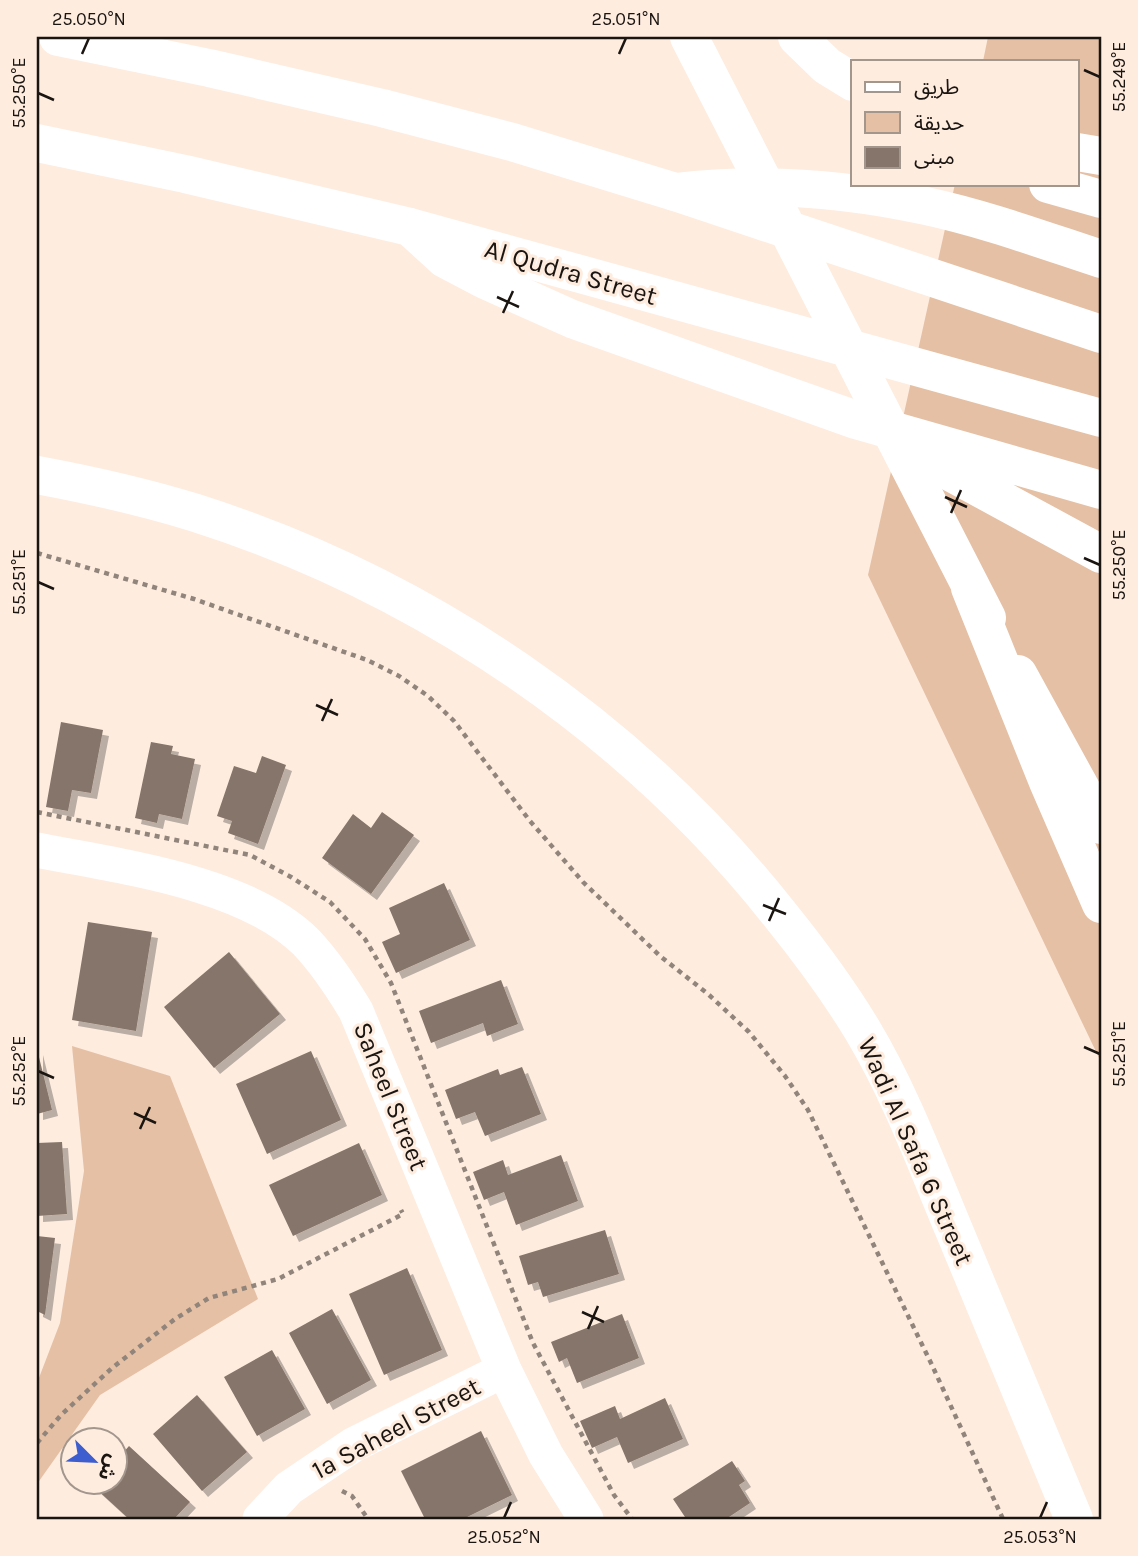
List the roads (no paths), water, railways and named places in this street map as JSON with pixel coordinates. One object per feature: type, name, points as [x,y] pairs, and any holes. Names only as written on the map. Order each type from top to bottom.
[{"type":"main road","points":[[58,37],[382,108],[512,142],[676,192],[1101,334]]},
{"type":"main road","points":[[689,37],[970,588],[1101,825]]},
{"type":"main road","points":[[797,37],[827,66],[851,81]]},
{"type":"main road","name":"Al Qudra Street","points":[[37,143],[410,226],[1101,418]]},
{"type":"main road","points":[[1078,152],[1101,156]]},
{"type":"main road","points":[[1055,186],[1101,199]]},
{"type":"main road","points":[[676,192],[721,187],[773,187],[876,197],[976,219],[1101,259]]},
{"type":"main road","points":[[410,226],[444,259],[528,300],[585,323],[856,420],[1101,490]]},
{"type":"main road","points":[[856,420],[1101,554]]},
{"type":"main road","name":"Wadi Al Safa 6 Street","points":[[37,475],[102,487],[197,514],[290,548],[379,588],[466,636],[542,687],[616,744],[676,798],[748,874],[806,947],[862,1030],[918,1145],[1074,1519]]},
{"type":"main road","points":[[970,588],[1048,782],[1101,904]]},
{"type":"street","name":"Saheel Street","points":[[37,850],[190,882],[230,895],[269,914],[304,940],[333,973],[356,1011],[504,1370],[546,1455],[586,1519]]},
{"type":"street","name":"1a Saheel Street","points":[[260,1519],[289,1488],[354,1445],[504,1370]]}]
